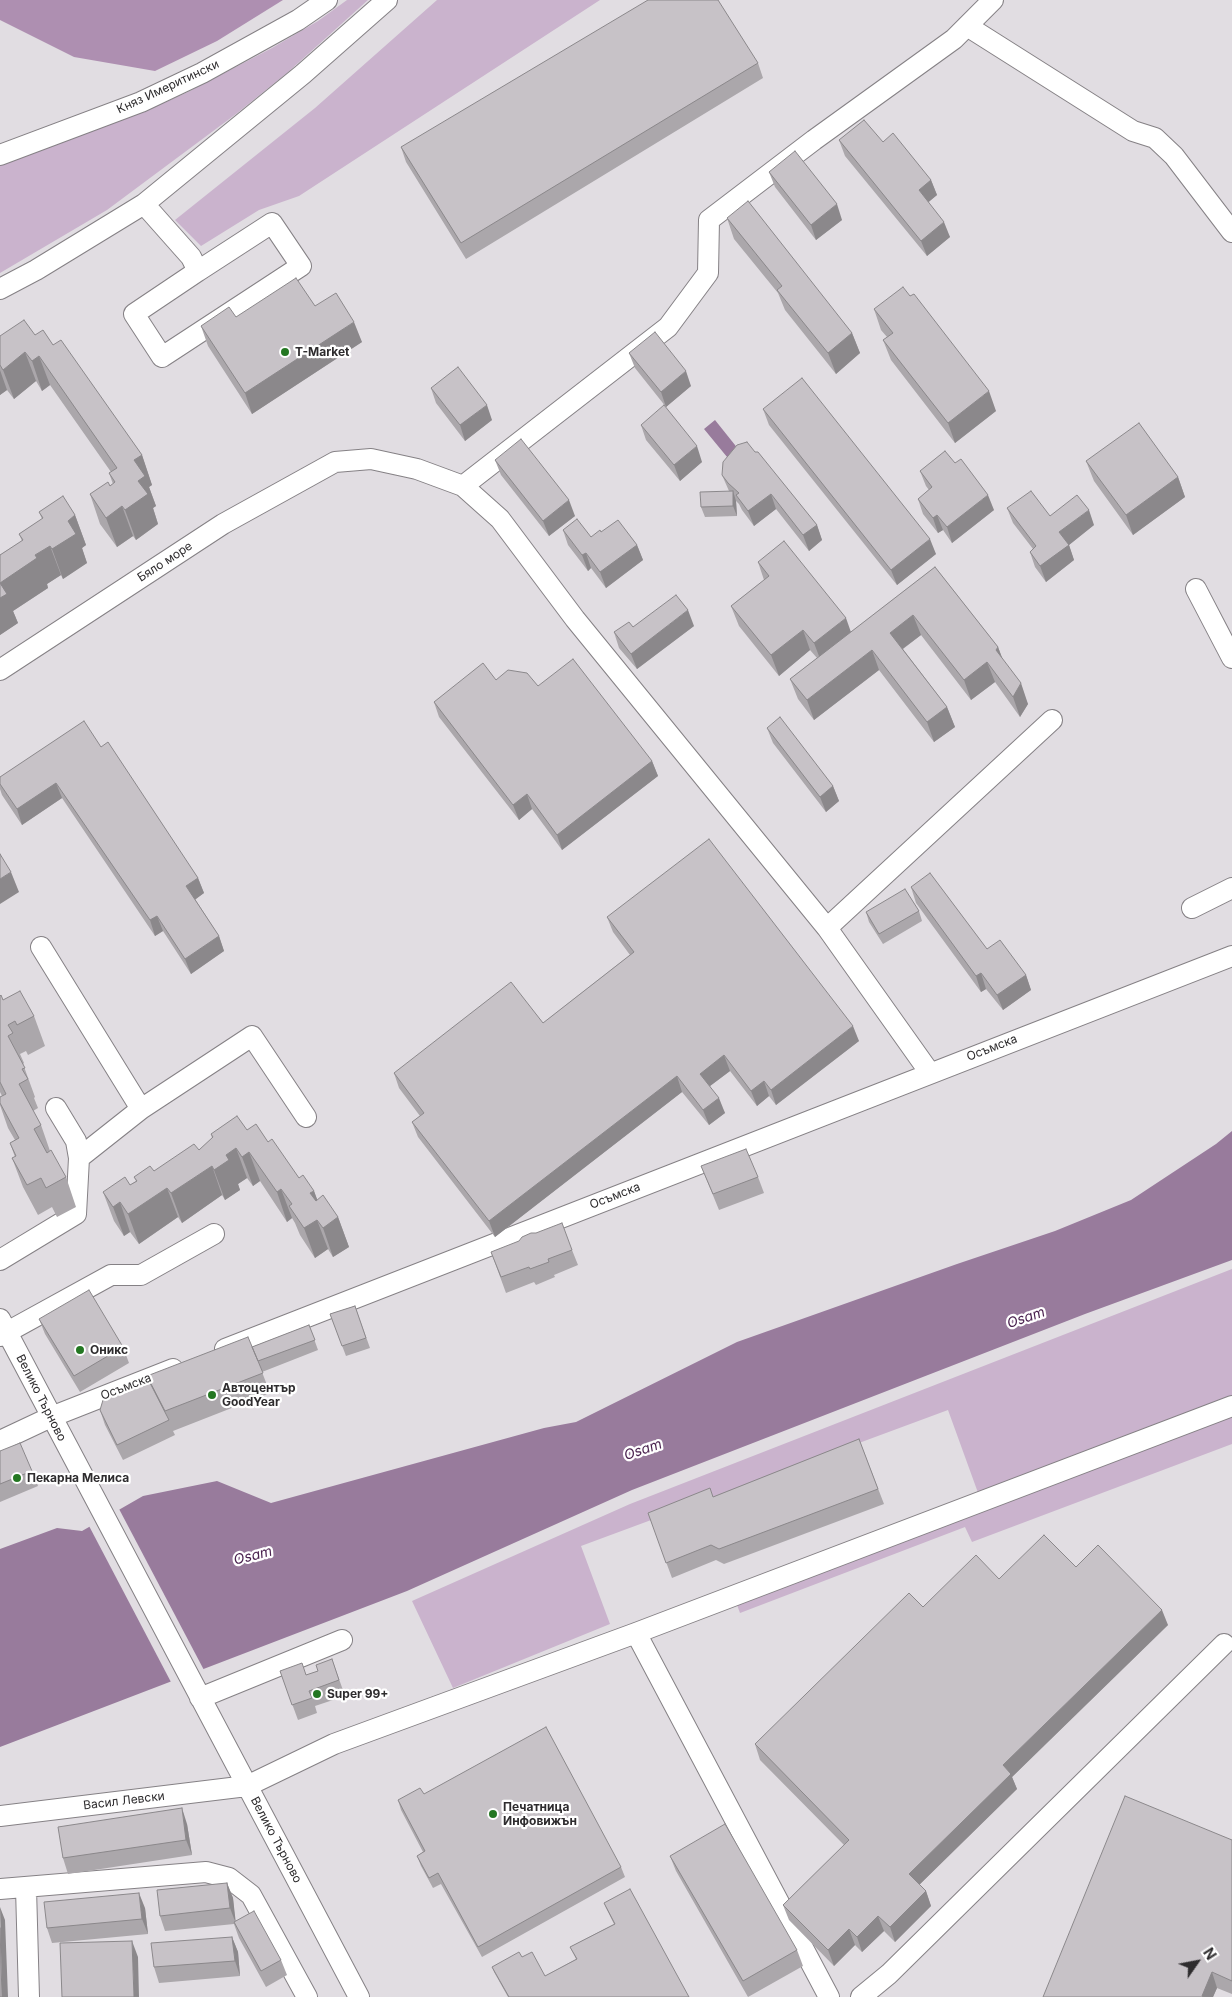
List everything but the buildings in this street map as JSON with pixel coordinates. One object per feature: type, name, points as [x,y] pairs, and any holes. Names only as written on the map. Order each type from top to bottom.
[{"type":"street","name":"Княз Имеритински","points":[[0,155],[141,102],[202,73],[298,20],[327,0]]},
{"type":"street","points":[[0,290],[144,204],[303,74],[386,0]]},
{"type":"street","points":[[930,1072],[827,928],[575,619],[500,519],[463,486],[668,327],[708,273],[709,220],[814,140],[954,39],[993,0]]},
{"type":"street","points":[[967,26],[1133,131],[1155,138],[1174,156],[1232,232]]},
{"type":"street","points":[[144,204],[191,257],[198,271]]},
{"type":"street","points":[[272,223],[301,266],[162,357],[134,314],[198,271],[272,223]]},
{"type":"street","name":"Бяло море","points":[[0,670],[223,524],[335,462],[371,459],[418,469],[463,486]]},
{"type":"street","points":[[1196,589],[1232,658]]},
{"type":"street","points":[[827,928],[1052,720]]},
{"type":"street","points":[[1192,908],[1232,888]]},
{"type":"street","points":[[40,946],[141,1109]]},
{"type":"street","name":"Осъмска","points":[[0,1441],[51,1417],[930,1072],[1232,956]]},
{"type":"street","points":[[79,1158],[141,1109],[252,1036],[306,1117]]},
{"type":"street","points":[[0,1260],[76,1214],[79,1158],[76,1141],[56,1108]]},
{"type":"street","points":[[2,1329],[111,1275],[140,1275],[214,1234]]},
{"type":"street","name":"Велико Търново","points":[[2,1329],[51,1417],[359,1997]]},
{"type":"street","name":"Васил Левски","points":[[0,1816],[247,1786],[334,1744],[636,1633],[1232,1406]]},
{"type":"street","points":[[636,1633],[829,1997]]},
{"type":"street","points":[[196,1690],[342,1640]]},
{"type":"street","points":[[861,1997],[889,1974],[1224,1644]]},
{"type":"street","points":[[0,1889],[206,1872],[229,1878],[250,1895],[307,1997]]},
{"type":"street","points":[[26,1888],[29,1997]]},
{"type":"shaded area","points":[[0,0],[283,0],[217,41],[155,71],[74,57],[0,20]]},
{"type":"shaded area","points":[[347,0],[368,0],[287,73],[236,114],[107,210],[0,273],[0,165],[143,112],[188,92],[272,48],[318,21]]},
{"type":"shaded area","points":[[437,0],[600,0],[299,196],[259,210],[201,246],[175,220],[315,108]]},
{"type":"shaded area","points":[[1232,1269],[1232,1444],[972,1542],[965,1527],[740,1613],[733,1594],[981,1501],[948,1410],[581,1546],[610,1624],[453,1688],[412,1601],[630,1504]]},
{"type":"water","points":[[715,420],[743,455],[732,463],[704,429]]},
{"type":"water","name":"Osam","points":[[1232,1131],[1232,1260],[1085,1314],[632,1490],[407,1591],[0,1747],[0,1549],[57,1528],[82,1531],[143,1496],[217,1481],[271,1503],[544,1428],[576,1422],[737,1342],[1055,1231],[1131,1200],[1216,1144]]},
{"type":"pier","points":[[118,1507],[205,1672],[172,1684],[88,1524]]},
{"type":"place","name":"T-Market","points":[[285,352]]},
{"type":"place","name":"Оникс","points":[[80,1350]]},
{"type":"place","name":"Автоцентър GoodYear","points":[[212,1395]]},
{"type":"place","name":"Пекарна Мелиса","points":[[17,1478]]},
{"type":"place","name":"Super 99+","points":[[317,1694]]},
{"type":"place","name":"Печатница Инфовижън","points":[[493,1814]]}]
